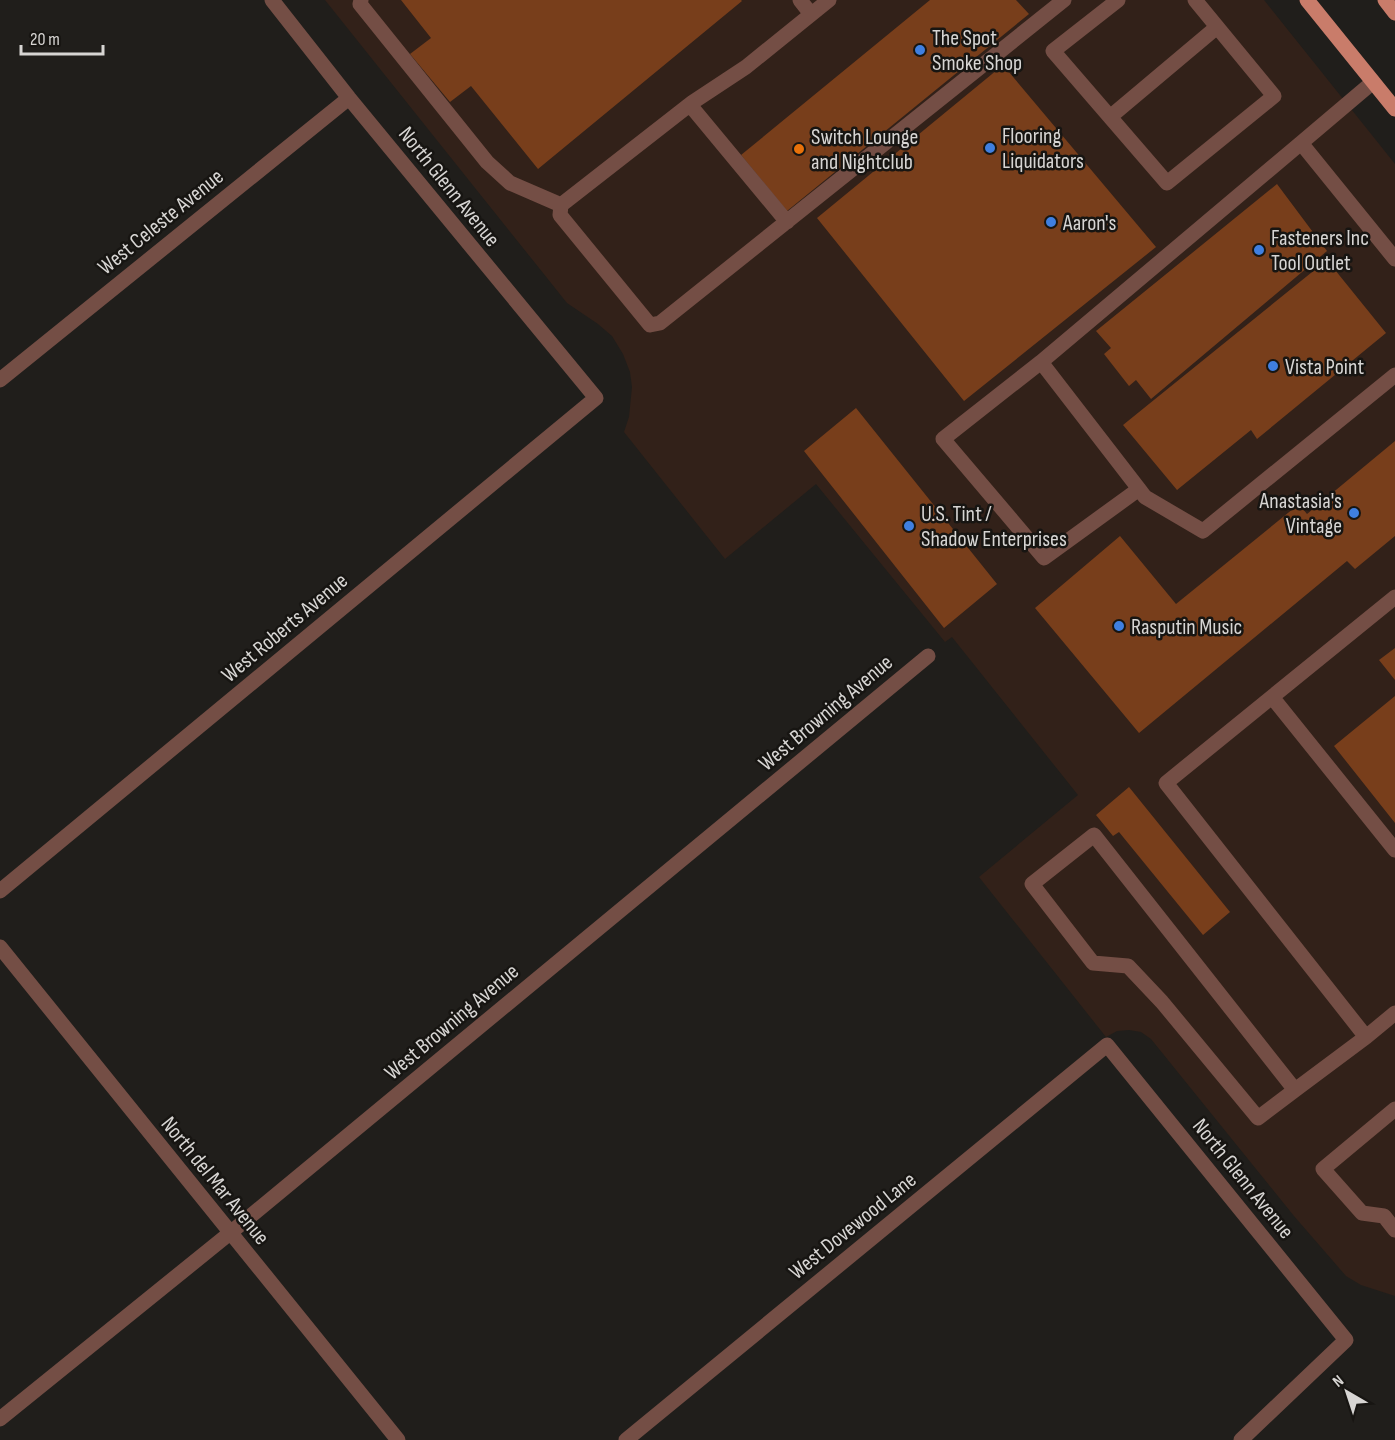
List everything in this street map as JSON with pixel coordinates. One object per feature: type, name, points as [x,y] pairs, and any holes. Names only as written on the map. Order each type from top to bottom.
[{"type":"main road","points":[[1307,0],[1395,109]]},
{"type":"main road","points":[[1385,0],[1395,13]]},
{"type":"street","name":"North Glenn Avenue","points":[[272,0],[349,98],[596,398]]},
{"type":"street","points":[[361,0],[360,4],[487,162],[510,183],[561,205]]},
{"type":"street","points":[[800,0],[811,14]]},
{"type":"street","points":[[829,0],[746,67],[690,105],[561,205],[560,215],[650,325],[660,323],[1064,0]]},
{"type":"street","points":[[1118,0],[1053,51],[1167,183],[1274,96],[1195,0]]},
{"type":"street","points":[[1110,117],[1217,27]]},
{"type":"street","points":[[1139,489],[1044,558],[943,439],[1041,362],[1373,82]]},
{"type":"street","name":"West Celeste Avenue","points":[[0,380],[349,98]]},
{"type":"street","points":[[690,105],[787,222]]},
{"type":"street","points":[[1301,143],[1395,259]]},
{"type":"street","points":[[1041,362],[1145,497],[1203,531],[1395,375]]},
{"type":"street","name":"West Roberts Avenue","points":[[0,891],[596,398]]},
{"type":"street","points":[[1366,1037],[1166,783],[1395,597]]},
{"type":"street","name":"West Browning Avenue","points":[[0,1419],[230,1233],[928,656]]},
{"type":"street","points":[[1272,698],[1395,850]]},
{"type":"street","points":[[1295,1090],[1094,835],[1032,884],[1093,963],[1128,966],[1258,1118],[1366,1037],[1395,1013]]},
{"type":"street","name":"North del Mar Avenue","points":[[0,947],[398,1440]]},
{"type":"street","name":"North Glenn Avenue","points":[[1107,1045],[1346,1340],[1241,1440]]},
{"type":"street","name":"West Dovewood Lane","points":[[626,1440],[1107,1045]]},
{"type":"street","points":[[1395,1109],[1323,1169],[1362,1213],[1389,1211],[1395,1230]]},
{"type":"shaded area","points":[[325,0],[1264,0],[1395,164],[1395,1296],[1361,1285],[1346,1276],[1294,1216],[1151,1039],[1141,1032],[1129,1030],[1117,1031],[1106,1037],[979,877],[1078,795],[952,637],[945,642],[816,484],[725,559],[624,432],[629,417],[632,387],[630,372],[623,354],[612,336],[567,303]]},
{"type":"building","points":[[401,0],[742,1],[538,169],[471,86],[450,102],[410,54],[431,38]]},
{"type":"building","points":[[930,0],[1016,0],[1029,14],[787,211],[741,155]]},
{"type":"building","points":[[1003,65],[1156,247],[964,401],[817,218]]},
{"type":"building","points":[[1277,184],[1327,251],[1151,399],[1136,380],[1129,386],[1104,354],[1111,348],[1096,331]]},
{"type":"building","points":[[1327,260],[1386,333],[1257,439],[1251,430],[1177,490],[1123,425]]},
{"type":"building","points":[[856,408],[997,584],[944,628],[804,451]]},
{"type":"building","points":[[1395,441],[1395,536],[1355,569],[1347,561],[1139,733],[1035,608],[1120,536],[1176,604],[1299,504],[1307,514]]},
{"type":"building","points":[[1395,648],[1395,680],[1379,660]]},
{"type":"building","points":[[1395,696],[1395,823],[1334,746]]},
{"type":"building","points":[[1129,787],[1230,912],[1203,935],[1119,832],[1113,836],[1096,815]]},
{"type":"place","name":"The Spot Smoke Shop","points":[[920,50]]},
{"type":"place","name":"Flooring Liquidators","points":[[990,148]]},
{"type":"place","name":"Switch Lounge and Nightclub","points":[[799,149]]},
{"type":"place","name":"Aaron's","points":[[1051,222]]},
{"type":"place","name":"Fasteners Inc Tool Outlet","points":[[1259,250]]},
{"type":"place","name":"Vista Point","points":[[1273,366]]},
{"type":"place","name":"Anastasia's Vintage","points":[[1354,513]]},
{"type":"place","name":"U.S. Tint / Shadow Enterprises","points":[[909,526]]},
{"type":"place","name":"Rasputin Music","points":[[1119,626]]}]
